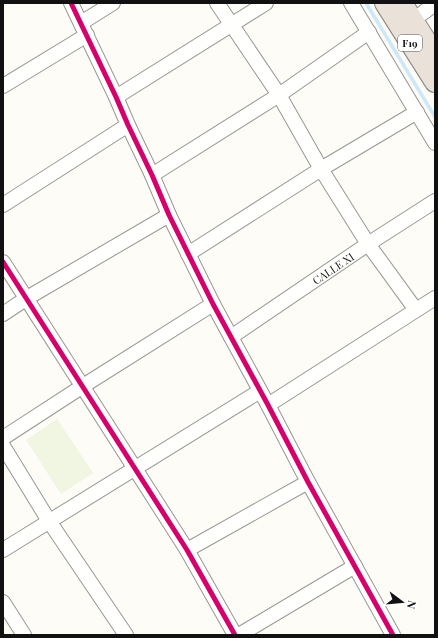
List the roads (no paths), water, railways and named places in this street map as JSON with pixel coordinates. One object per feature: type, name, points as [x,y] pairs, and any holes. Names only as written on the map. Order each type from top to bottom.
[{"type":"highway","name":"F19","points":[[385,3],[435,82]]},
{"type":"highway","name":"F19","points":[[402,3],[435,55]]},
{"type":"street","points":[[71,3],[116,97],[169,215],[213,304],[232,337],[308,482],[393,635]]},
{"type":"street","points":[[3,86],[84,29],[113,3]]},
{"type":"street","points":[[217,3],[278,96],[368,244],[416,310]]},
{"type":"street","points":[[116,97],[266,3]]},
{"type":"street","points":[[351,3],[435,143]]},
{"type":"street","points":[[413,20],[435,4]]},
{"type":"street","points":[[152,175],[278,96],[369,32]]},
{"type":"street","points":[[188,254],[321,169],[417,112]]},
{"type":"street","points":[[3,205],[128,125]]},
{"type":"street","name":"CALLE XI","points":[[232,337],[368,244],[435,201]]},
{"type":"street","points":[[3,314],[27,298],[169,215]]},
{"type":"street","points":[[3,262],[186,550],[235,635]]},
{"type":"street","points":[[268,405],[435,298]]},
{"type":"street","points":[[3,438],[82,386],[213,304]]},
{"type":"street","points":[[3,550],[260,391]]},
{"type":"street","points":[[3,446],[49,521],[126,635]]},
{"type":"street","points":[[186,550],[308,482]]},
{"type":"street","points":[[239,635],[355,566]]},
{"type":"street","points":[[3,602],[24,635]]},
{"type":"waterway","points":[[366,3],[435,117]]}]
